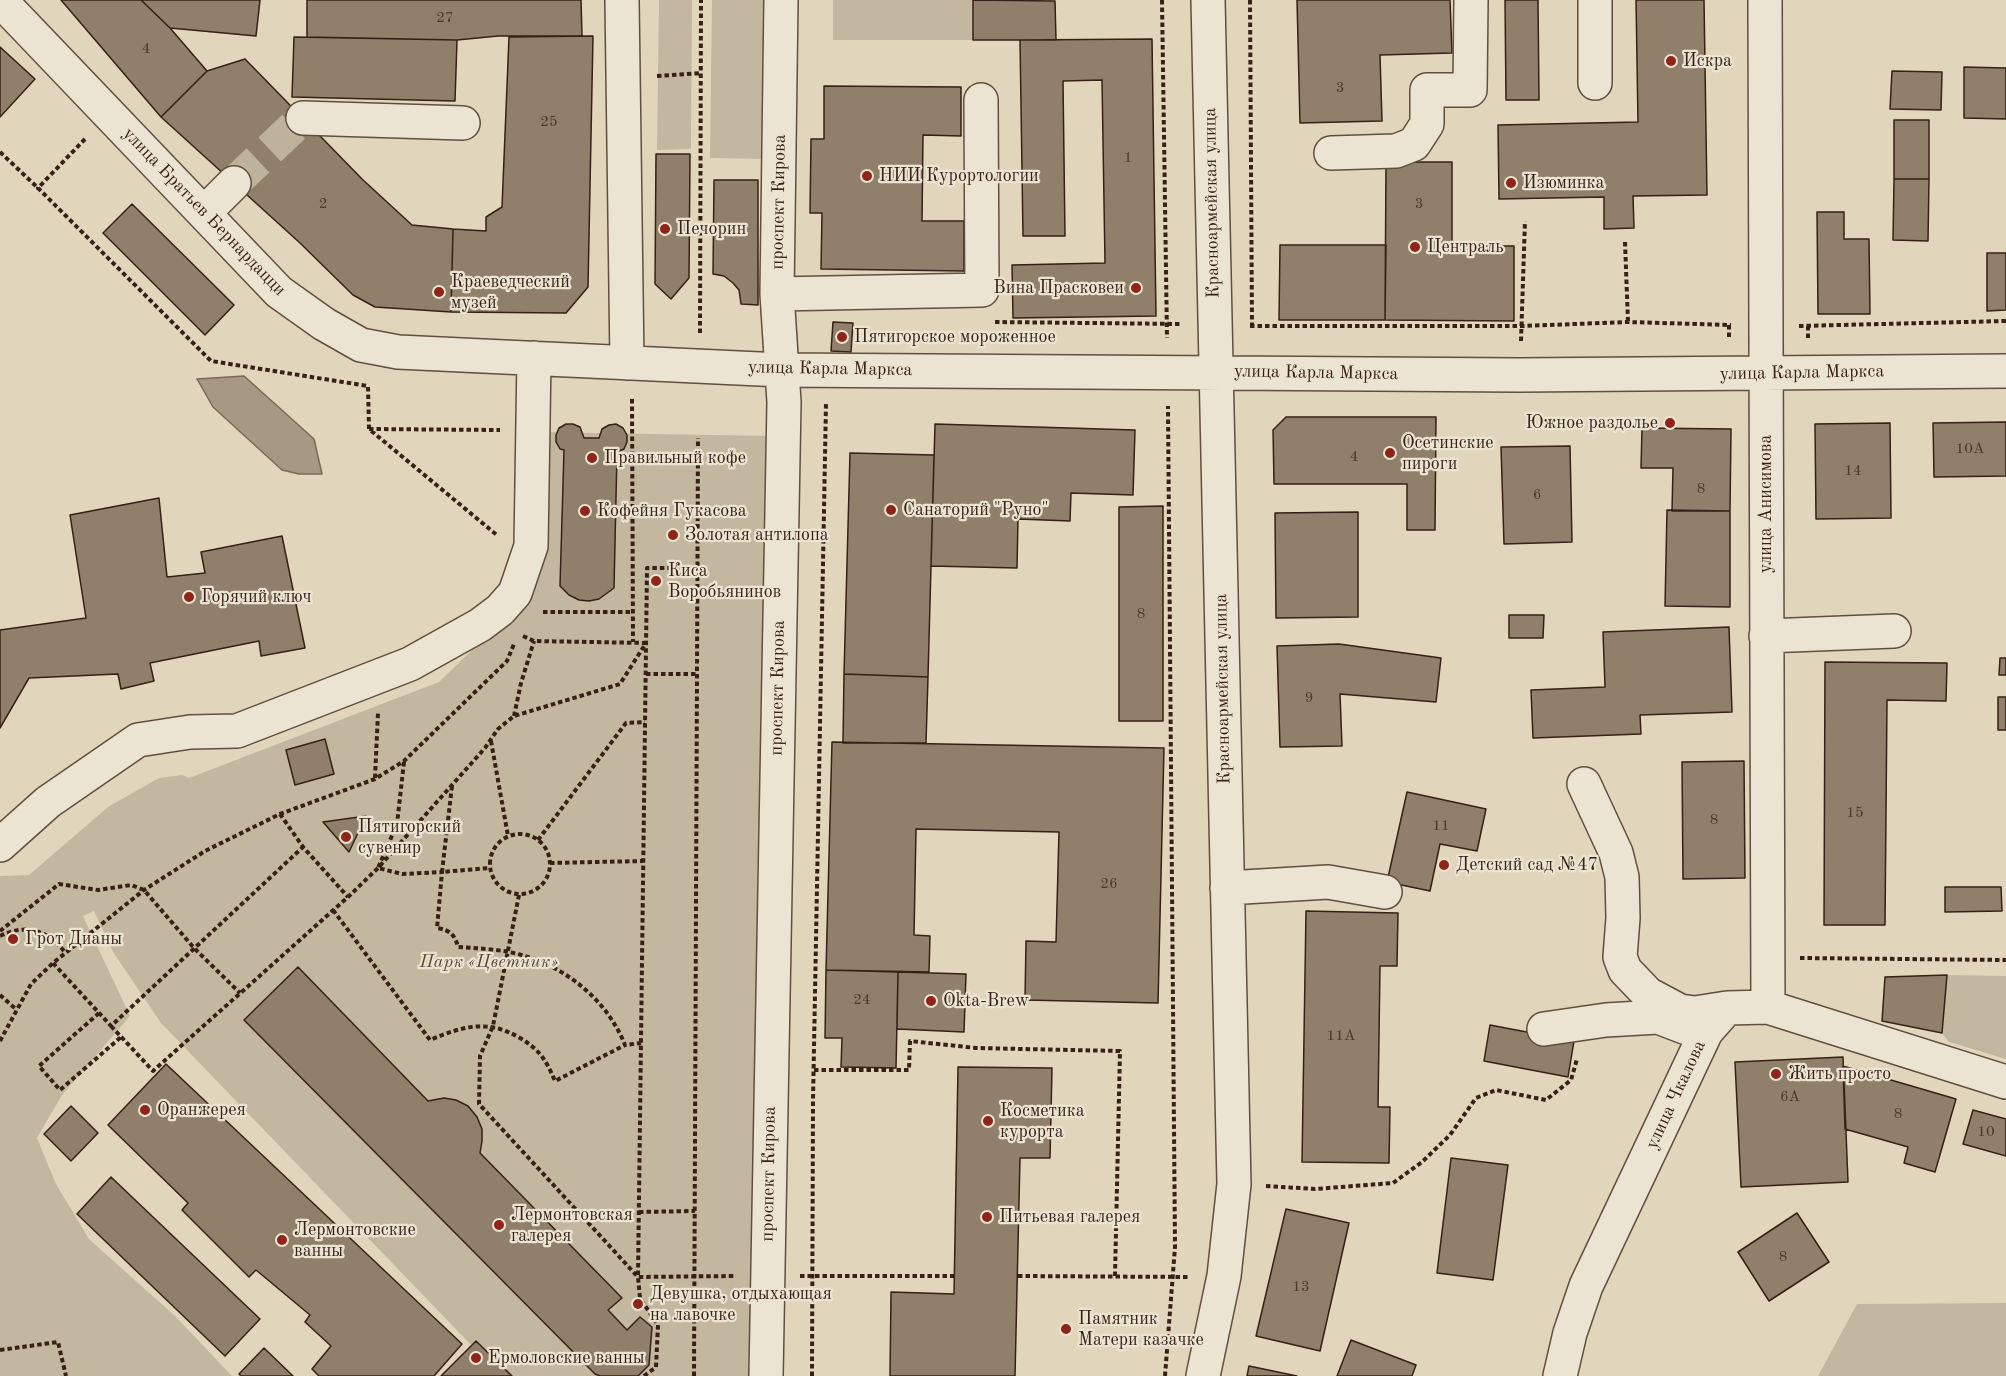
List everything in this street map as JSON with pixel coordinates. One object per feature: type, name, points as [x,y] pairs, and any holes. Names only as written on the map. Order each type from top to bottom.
[{"type":"street","name":"улица Братьев Бернардацци","points":[[0,0],[279,292],[324,324],[361,345],[398,352],[627,363]]},
{"type":"street","points":[[622,0],[627,363]]},
{"type":"street","name":"проспект Кирова","points":[[766,1376],[784,402],[777,294],[781,0]]},
{"type":"street","name":"Красноармейская улица","points":[[1203,1376],[1224,1276],[1234,1184],[1208,0]]},
{"type":"street","points":[[1331,153],[1396,151],[1414,144],[1427,124],[1427,90],[1470,90],[1471,0]]},
{"type":"street","points":[[1595,0],[1595,83]]},
{"type":"street","name":"улица Анисимова","points":[[1765,0],[1768,1007]]},
{"type":"street","points":[[777,294],[982,290],[981,100]]},
{"type":"street","points":[[303,118],[463,123]]},
{"type":"street","points":[[204,213],[234,183]]},
{"type":"street","points":[[0,845],[48,802],[138,740],[190,732],[237,731],[410,664],[517,602],[531,546],[534,358]]},
{"type":"street","name":"улица Карла Маркса","points":[[627,363],[781,370],[1518,375],[2006,371]]},
{"type":"street","points":[[1766,636],[1894,631]]},
{"type":"street","points":[[1584,784],[1616,853],[1622,877],[1623,918],[1620,957],[1625,970],[1648,993],[1680,1011],[1717,1020]]},
{"type":"street","points":[[1227,888],[1328,882],[1385,892]]},
{"type":"street","points":[[1544,1029],[1606,1020],[1658,1017],[1681,1027],[1768,1007],[2006,1082]]},
{"type":"street","name":"улица Чкалова","points":[[1560,1376],[1570,1333],[1587,1286],[1717,1020]]},
{"type":"path","points":[[700,336],[701,0]]},
{"type":"path","points":[[1162,0],[1168,372],[1175,1247],[1165,1376]]},
{"type":"path","points":[[1250,0],[1252,326]]},
{"type":"path","points":[[622,79],[701,73]]},
{"type":"path","points":[[38,188],[87,138]]},
{"type":"path","points":[[0,152],[211,361],[368,386],[369,429],[527,559]]},
{"type":"path","points":[[1518,375],[1526,221]]},
{"type":"path","points":[[1625,242],[1628,322]]},
{"type":"path","points":[[990,322],[1252,326],[1522,326],[1628,322],[1766,327],[2006,321]]},
{"type":"path","points":[[632,399],[633,642]]},
{"type":"path","points":[[812,1376],[814,1070],[826,402]]},
{"type":"path","points":[[369,429],[533,430]]},
{"type":"path","points":[[694,1376],[698,438]]},
{"type":"path","points":[[644,1376],[656,1367],[658,1325],[640,1298],[638,1277],[647,568],[697,568]]},
{"type":"path","points":[[633,612],[517,602],[518,633],[534,641],[647,643]]},
{"type":"path","points":[[514,716],[534,641]]},
{"type":"path","points":[[0,1041],[31,984],[53,963],[144,890],[205,850],[280,814],[375,778],[404,761],[507,661],[514,643]]},
{"type":"path","points":[[53,963],[153,1071],[378,868],[491,740],[498,729],[514,716],[620,684],[647,643]]},
{"type":"path","points":[[646,674],[697,674]]},
{"type":"path","points":[[375,778],[380,675]]},
{"type":"path","points":[[538,840],[626,723],[645,722]]},
{"type":"path","points":[[491,740],[508,836]]},
{"type":"path","points":[[378,868],[398,824],[404,761]]},
{"type":"path","points":[[452,785],[441,872],[437,928],[447,930],[455,937],[458,946],[508,952],[544,962],[578,983],[599,1001],[619,1029],[625,1045]]},
{"type":"path","points":[[280,814],[303,847],[348,897]]},
{"type":"path","points":[[522,834],[532,836],[547,850],[550,870],[546,880],[530,893],[519,895],[510,893],[494,881],[490,868],[491,854],[496,845],[508,836],[522,834]]},
{"type":"path","points":[[111,1026],[303,847]]},
{"type":"path","points":[[550,863],[643,861]]},
{"type":"path","points":[[378,868],[402,874],[490,868]]},
{"type":"path","points":[[0,934],[59,884],[98,890],[131,885],[144,890],[194,948],[240,993]]},
{"type":"path","points":[[519,895],[493,1026],[480,1056],[479,1104],[638,1277],[695,1275]]},
{"type":"path","points":[[333,910],[430,1040],[459,1029],[493,1026],[505,1030],[540,1053],[555,1081],[625,1045],[641,1043]]},
{"type":"path","points":[[0,934],[16,928],[40,932],[54,939],[66,953]]},
{"type":"path","points":[[1768,958],[2006,960]]},
{"type":"path","points":[[0,994],[16,1010]]},
{"type":"path","points":[[99,1013],[39,1066],[60,1090],[121,1037]]},
{"type":"path","points":[[1234,1184],[1315,1190],[1393,1183],[1422,1162],[1450,1135],[1476,1098],[1496,1090],[1546,1100],[1571,1080],[1578,1055],[1606,1020]]},
{"type":"path","points":[[814,1070],[909,1070],[910,1041],[976,1048],[1120,1051],[1115,1276]]},
{"type":"path","points":[[639,1212],[695,1211]]},
{"type":"path","points":[[905,1276],[955,1276]]},
{"type":"path","points":[[1018,1276],[1224,1276]]},
{"type":"path","points":[[0,1350],[58,1342],[66,1376]]},
{"type":"green space","points":[[659,0],[692,0],[691,149],[657,150]]},
{"type":"green space","points":[[712,0],[767,0],[765,159],[710,158]]},
{"type":"green space","points":[[833,0],[973,0],[973,40],[833,40]]},
{"type":"green space","name":"Парк «Цветник»","points":[[539,432],[772,436],[766,1376],[501,1376],[161,1023],[113,952],[94,911],[83,916],[130,1016],[62,1095],[37,1138],[56,1184],[89,1239],[176,1317],[232,1376],[0,1376],[0,876],[29,875],[108,807],[159,778],[182,775],[189,778],[439,682],[525,599]]},
{"type":"green space","points":[[1947,975],[2006,976],[2006,1059],[1949,1042],[1942,1033]]},
{"type":"green space","points":[[2006,1303],[2006,1376],[1818,1376],[1857,1304]]},
{"type":"shaded area","points":[[244,376],[314,439],[322,474],[299,474],[282,470],[213,407],[197,379]]},
{"type":"building","points":[[61,0],[141,0],[170,28],[207,71],[161,117]]},
{"type":"building","points":[[141,0],[260,0],[256,36],[170,28]]},
{"type":"building","points":[[307,0],[581,0],[582,36],[498,36],[457,40],[307,37]]},
{"type":"building","points":[[973,0],[1055,1],[1056,40],[973,40]]},
{"type":"building","points":[[1297,0],[1450,0],[1452,53],[1380,55],[1382,121],[1300,123]]},
{"type":"building","points":[[1505,0],[1538,0],[1539,100],[1506,100]]},
{"type":"building","name":"Искра","points":[[1636,0],[1704,0],[1707,195],[1633,196],[1634,228],[1604,229],[1604,197],[1499,199],[1498,125],[1638,122]]},
{"type":"building","points":[[593,36],[588,287],[566,313],[451,312],[453,229],[486,231],[486,217],[502,207],[509,37]]},
{"type":"building","points":[[294,37],[457,40],[455,101],[292,97]]},
{"type":"building","points":[[1152,39],[1156,316],[1013,318],[1012,265],[1105,263],[1102,80],[1063,81],[1065,236],[1023,236],[1020,40]]},
{"type":"building","points":[[0,47],[35,79],[0,117]]},
{"type":"building","points":[[245,59],[362,179],[412,225],[453,229],[451,312],[375,307],[353,295],[300,243],[161,117],[207,71]]},
{"type":"building","points":[[1964,67],[2006,68],[2006,119],[1964,118]]},
{"type":"building","points":[[1892,71],[1942,72],[1941,110],[1890,109]]},
{"type":"building","name":"НИИ Курортологии","points":[[824,86],[961,87],[961,136],[923,135],[922,221],[964,221],[964,271],[821,269],[822,213],[810,213],[811,139],[824,139]]},
{"type":"building","points":[[1894,120],[1929,120],[1929,179],[1894,179]]},
{"type":"building","points":[[656,154],[690,154],[689,278],[671,299],[655,284]]},
{"type":"building","points":[[1386,162],[1452,162],[1452,246],[1514,246],[1514,321],[1385,320]]},
{"type":"building","points":[[1894,179],[1929,179],[1928,241],[1893,240]]},
{"type":"building","points":[[714,180],[758,180],[758,305],[741,304],[739,290],[733,283],[724,276],[713,274]]},
{"type":"building","points":[[132,204],[234,305],[205,335],[103,233]]},
{"type":"building","points":[[1817,212],[1844,212],[1844,239],[1869,239],[1870,314],[1818,314]]},
{"type":"building","points":[[1280,245],[1386,245],[1385,320],[1279,320]]},
{"type":"building","points":[[1987,253],[2006,253],[2006,310],[1987,311]]},
{"type":"building","name":"Пятигорское мороженное","points":[[833,322],[853,323],[851,352],[831,351]]},
{"type":"building","points":[[1286,417],[1436,417],[1435,530],[1407,530],[1407,484],[1274,484],[1273,430]]},
{"type":"building","points":[[2006,422],[2006,476],[1934,477],[1933,423]]},
{"type":"building","points":[[1890,423],[1891,518],[1816,519],[1815,424]]},
{"type":"building","points":[[566,424],[580,427],[584,438],[599,438],[602,429],[616,424],[623,428],[627,435],[624,449],[617,452],[614,588],[599,599],[589,601],[579,600],[569,595],[560,586],[564,450],[560,449],[556,442],[556,435],[559,428]]},
{"type":"building","points":[[935,424],[1135,430],[1133,495],[1071,493],[1070,521],[1018,519],[1017,568],[931,566]]},
{"type":"building","points":[[1642,428],[1731,429],[1730,511],[1672,511],[1673,468],[1641,468]]},
{"type":"building","points":[[1570,446],[1572,542],[1504,544],[1501,447]]},
{"type":"building","name":"Санаторий \"Руно\"","points":[[850,453],[934,455],[928,677],[844,674]]},
{"type":"building","name":"Горячий ключ","points":[[159,498],[167,577],[205,573],[201,552],[282,536],[305,648],[261,656],[259,641],[150,663],[154,681],[121,689],[118,674],[29,678],[0,728],[0,630],[86,618],[70,515]]},
{"type":"building","points":[[1163,506],[1163,721],[1119,721],[1119,507]]},
{"type":"building","points":[[1667,510],[1730,511],[1730,607],[1665,606]]},
{"type":"building","points":[[1358,512],[1358,617],[1276,618],[1275,513]]},
{"type":"building","points":[[1509,615],[1544,615],[1543,638],[1509,638]]},
{"type":"building","points":[[1729,627],[1732,712],[1640,715],[1641,734],[1533,738],[1531,690],[1605,687],[1603,632]]},
{"type":"building","points":[[1339,644],[1441,658],[1436,702],[1340,694],[1342,746],[1280,747],[1277,646]]},
{"type":"building","points":[[2000,658],[2006,658],[2006,675],[1999,675]]},
{"type":"building","points":[[1825,662],[1947,663],[1946,701],[1887,700],[1885,925],[1824,925]]},
{"type":"building","points":[[844,674],[928,677],[926,743],[843,743]]},
{"type":"building","points":[[1998,697],[2006,697],[2006,730],[1998,730]]},
{"type":"building","points":[[325,739],[334,774],[295,785],[286,750]]},
{"type":"building","points":[[832,742],[1164,748],[1158,1003],[1025,1000],[1026,941],[1056,942],[1059,832],[916,829],[914,935],[930,936],[929,972],[826,970]]},
{"type":"building","points":[[1744,761],[1745,878],[1683,879],[1682,762]]},
{"type":"building","points":[[1407,792],[1486,809],[1477,851],[1440,844],[1430,891],[1387,882]]},
{"type":"building","name":"Пятигорский сувенир","points":[[366,816],[349,852],[323,822]]},
{"type":"building","points":[[1945,887],[2001,887],[2002,911],[1945,912]]},
{"type":"building","points":[[1306,911],[1398,913],[1397,966],[1380,966],[1378,1107],[1390,1107],[1389,1163],[1302,1162]]},
{"type":"building","name":"Лермонтовская галерея","points":[[298,967],[428,1101],[444,1098],[456,1100],[468,1106],[477,1117],[482,1129],[480,1153],[622,1298],[608,1310],[627,1330],[640,1317],[652,1327],[649,1365],[638,1376],[595,1374],[244,1020]]},
{"type":"building","points":[[826,970],[898,972],[896,1068],[841,1067],[842,1038],[825,1038]]},
{"type":"building","name":"Okta-Brew","points":[[898,972],[966,974],[964,1032],[897,1029]]},
{"type":"building","points":[[1947,975],[1942,1033],[1882,1021],[1885,977]]},
{"type":"building","points":[[1490,1025],[1574,1041],[1568,1077],[1484,1061]]},
{"type":"building","points":[[1843,1057],[1848,1182],[1741,1187],[1735,1062]]},
{"type":"building","name":"Лермонтовские ванны","points":[[166,1064],[462,1344],[434,1376],[319,1376],[312,1369],[331,1346],[305,1322],[310,1315],[256,1270],[249,1277],[182,1210],[188,1203],[108,1125]]},
{"type":"building","points":[[1843,1066],[1956,1099],[1935,1172],[1904,1163],[1908,1147],[1845,1129]]},
{"type":"building","name":"Питьевая галерея","points":[[958,1067],[1052,1068],[1050,1158],[1020,1158],[1015,1376],[890,1376],[891,1292],[954,1294]]},
{"type":"building","points":[[71,1106],[98,1133],[71,1161],[44,1134]]},
{"type":"building","points":[[1973,1110],[2006,1119],[2006,1156],[1963,1144]]},
{"type":"building","points":[[1451,1158],[1508,1165],[1493,1280],[1437,1273]]},
{"type":"building","points":[[111,1177],[260,1319],[225,1356],[77,1214]]},
{"type":"building","points":[[1286,1209],[1349,1223],[1320,1351],[1256,1336]]},
{"type":"building","points":[[1797,1213],[1829,1262],[1769,1301],[1738,1252]]},
{"type":"building","points":[[1351,1340],[1416,1365],[1412,1376],[1337,1376]]},
{"type":"building","name":"Ермоловские ванны","points":[[476,1341],[512,1376],[441,1376]]},
{"type":"building","points":[[264,1348],[293,1376],[241,1376],[239,1374]]},
{"type":"building","points":[[1249,1366],[1297,1376],[1247,1376]]},
{"type":"tunnel","points":[[234,183],[303,118]]},
{"type":"place","name":"Искра","points":[[1671,61]]},
{"type":"place","name":"НИИ Курортологии","points":[[867,176]]},
{"type":"place","name":"Изюминка","points":[[1511,183]]},
{"type":"place","name":"Печорин","points":[[665,229]]},
{"type":"place","name":"Централь","points":[[1415,247]]},
{"type":"place","name":"Вина Прасковеи","points":[[1136,288]]},
{"type":"place","name":"Краеведческий музей","points":[[439,292]]},
{"type":"place","name":"Пятигорское мороженное","points":[[842,337]]},
{"type":"place","name":"Южное раздолье","points":[[1670,423]]},
{"type":"place","name":"Осетинские пироги","points":[[1390,453]]},
{"type":"place","name":"Правильный кофе","points":[[592,458]]},
{"type":"place","name":"Санаторий \"Руно\"","points":[[891,510]]},
{"type":"place","name":"Кофейня Гукасова","points":[[585,511]]},
{"type":"place","name":"Золотая антилопа","points":[[673,535]]},
{"type":"place","name":"Киса Воробьянинов","points":[[656,581]]},
{"type":"place","name":"Горячий ключ","points":[[189,597]]},
{"type":"place","name":"Пятигорский сувенир","points":[[346,837]]},
{"type":"place","name":"Детский сад №47","points":[[1444,865]]},
{"type":"place","name":"Грот Дианы","points":[[13,939]]},
{"type":"place","name":"Okta-Brew","points":[[931,1001]]},
{"type":"place","name":"Жить просто","points":[[1776,1074]]},
{"type":"place","name":"Оранжерея","points":[[145,1110]]},
{"type":"place","name":"Косметика курорта","points":[[988,1121]]},
{"type":"place","name":"Питьевая галерея","points":[[987,1217]]},
{"type":"place","name":"Лермонтовская галерея","points":[[499,1225]]},
{"type":"place","name":"Лермонтовские ванны","points":[[282,1240]]},
{"type":"place","name":"Девушка, отдыхающая на лавочке","points":[[638,1304]]},
{"type":"place","name":"Памятник Матери казачке","points":[[1066,1329]]},
{"type":"place","name":"Ермоловские ванны","points":[[476,1358]]}]
